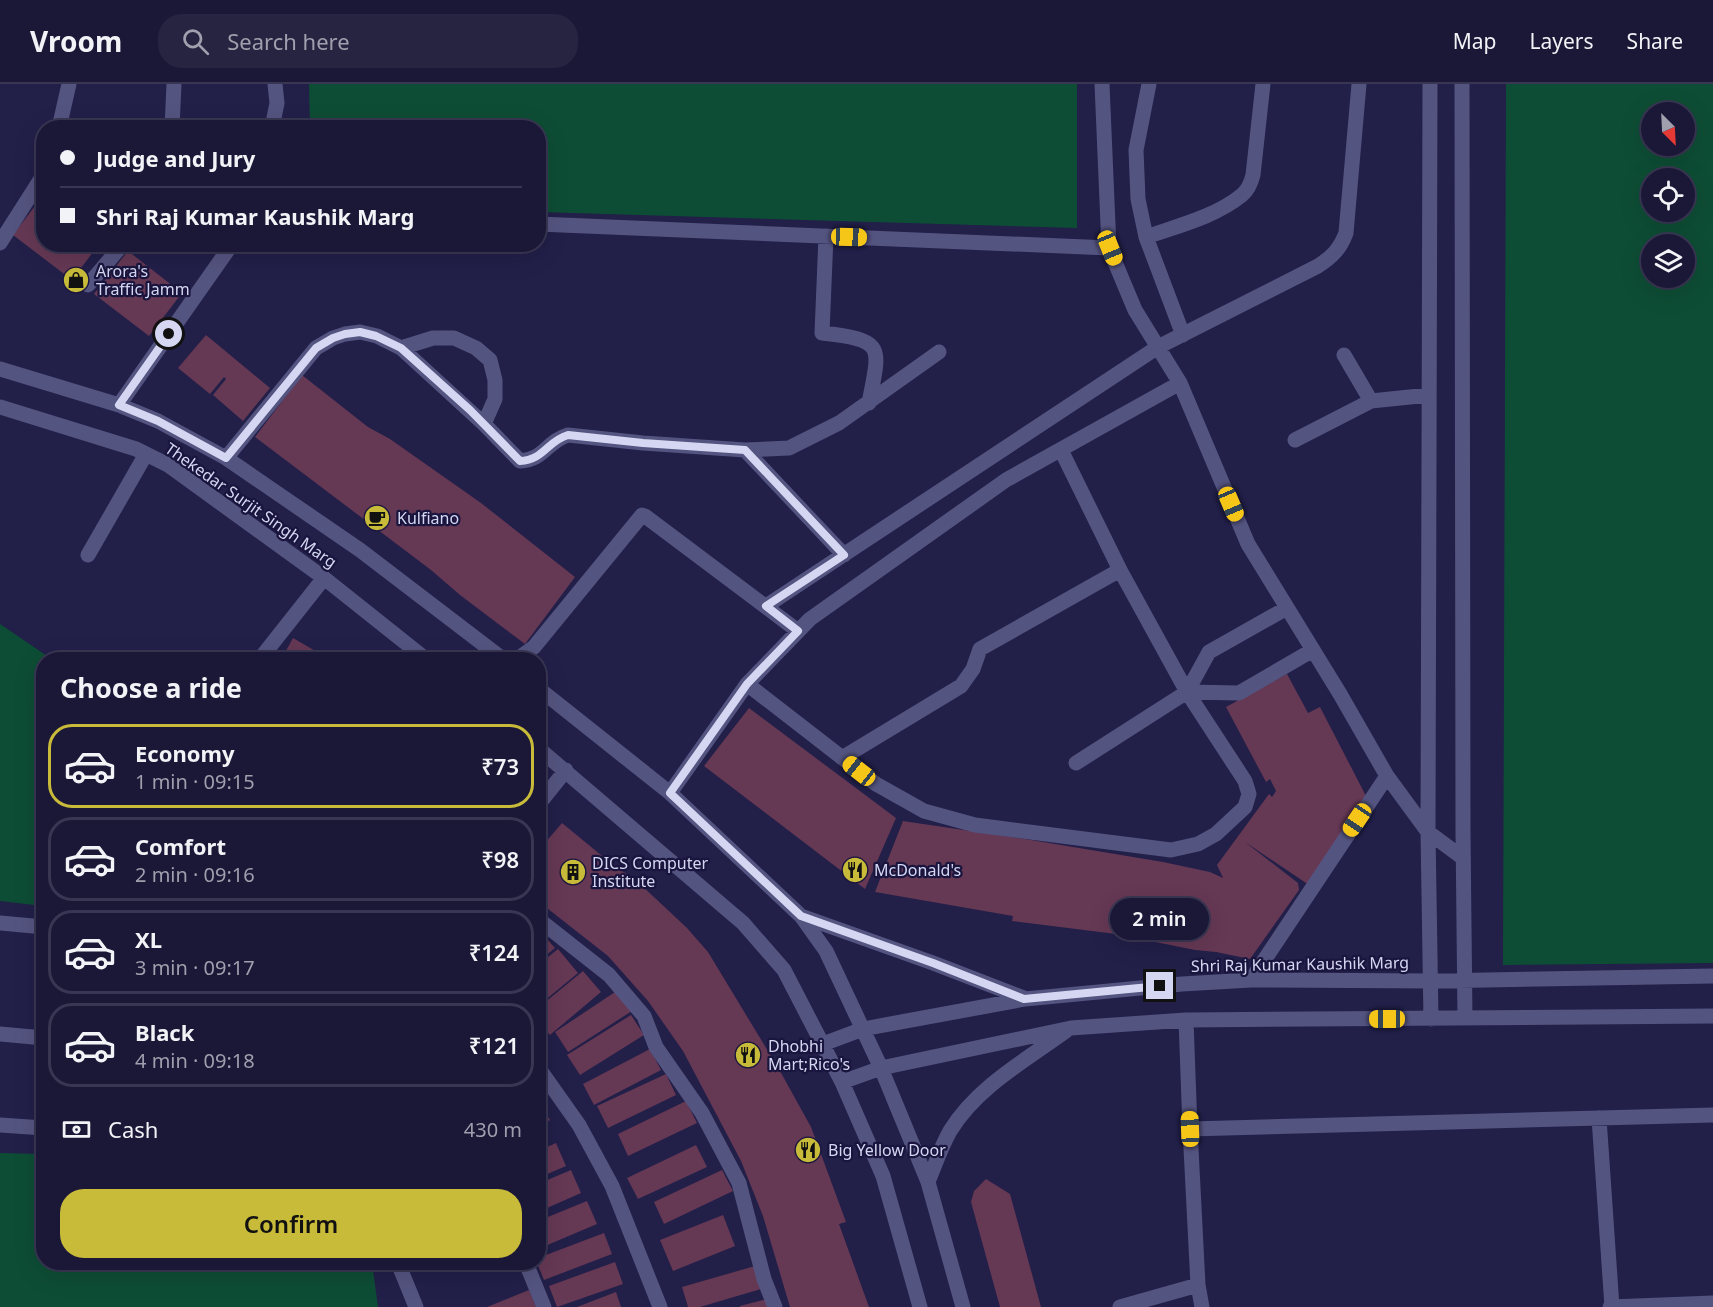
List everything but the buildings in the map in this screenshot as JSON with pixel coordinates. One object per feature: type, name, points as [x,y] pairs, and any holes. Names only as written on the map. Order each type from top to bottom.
[{"type":"street","points":[[61,120],[69,84]]},
{"type":"street","points":[[172,120],[174,84]]},
{"type":"street","points":[[273,120],[276,103],[275,84]]},
{"type":"street","points":[[1102,84],[1110,248],[1135,310],[1180,383],[1248,544],[1387,776],[1428,832],[1463,858]]},
{"type":"street","points":[[1149,84],[1136,150],[1138,200],[1146,237],[1182,335]]},
{"type":"street","points":[[1146,237],[1216,211],[1242,195],[1250,186],[1263,84]]},
{"type":"street","points":[[766,606],[1158,347],[1318,266],[1332,256],[1342,245],[1346,233],[1359,84]]},
{"type":"street","points":[[1430,84],[1428,832],[1431,1019]]},
{"type":"street","points":[[1462,84],[1465,1018]]},
{"type":"street","points":[[0,243],[36,187]]},
{"type":"street","points":[[546,224],[1110,248]]},
{"type":"street","points":[[826,236],[822,333],[843,335],[869,342],[874,349],[877,362],[869,403]]},
{"type":"street","points":[[88,285],[116,252]]},
{"type":"street","points":[[119,405],[226,252]]},
{"type":"street","points":[[226,458],[316,348],[345,334],[360,332],[376,336],[401,348],[484,424],[520,461],[539,457],[558,438],[568,435],[745,450],[789,448],[839,423],[939,352]]},
{"type":"street","points":[[401,348],[433,338],[454,338],[476,348],[490,360],[495,380],[495,399],[484,424]]},
{"type":"street","points":[[1344,355],[1371,401]]},
{"type":"street","name":"Thekedar Surjit Singh Marg","points":[[0,369],[119,405],[158,421],[226,458],[360,550],[494,652]]},
{"type":"street","points":[[670,793],[747,684],[810,619],[1006,480],[1180,383]]},
{"type":"street","points":[[1295,440],[1371,401],[1430,395]]},
{"type":"street","name":"Thekedar Surjit Singh Marg","points":[[0,410],[146,454],[168,465],[324,578],[418,652]]},
{"type":"street","points":[[745,450],[844,555]]},
{"type":"street","points":[[747,684],[876,784],[924,811],[975,825],[1171,850],[1198,844],[1216,834],[1245,807],[1249,794],[1245,781],[1187,692],[1120,570],[1061,450]]},
{"type":"street","points":[[88,555],[146,454]]},
{"type":"street","points":[[527,652],[534,647],[642,516],[798,631]]},
{"type":"street","points":[[842,758],[961,686],[973,669],[980,649],[1120,570]]},
{"type":"street","points":[[266,652],[324,578]]},
{"type":"street","points":[[1076,763],[1187,692],[1209,652],[1287,608]]},
{"type":"street","points":[[1187,692],[1239,693],[1312,650]]},
{"type":"street","points":[[546,694],[670,793],[801,916],[826,951],[881,1068],[928,1182],[963,1307]]},
{"type":"street","points":[[546,754],[743,923],[784,970],[842,1082],[883,1176],[920,1307]]},
{"type":"street","points":[[546,795],[566,770]]},
{"type":"street","points":[[1251,980],[1387,776]]},
{"type":"street","points":[[801,916],[933,963],[1024,999]]},
{"type":"street","points":[[0,923],[36,926]]},
{"type":"street","points":[[546,925],[609,975],[644,1016],[656,1047],[702,1113],[739,1183],[764,1279],[775,1307]]},
{"type":"street","name":"Shri Raj Kumar Kaushik Marg","points":[[823,1044],[862,1029],[1024,999],[1182,984],[1251,980],[1464,981],[1713,976]]},
{"type":"street","points":[[842,1082],[881,1068],[1071,1028],[1186,1020],[1713,1016]]},
{"type":"street","points":[[1186,1020],[1198,1285],[1202,1307]]},
{"type":"street","points":[[928,1182],[949,1132],[960,1116],[990,1086],[1071,1028]]},
{"type":"street","points":[[0,1034],[36,1037]]},
{"type":"street","points":[[546,1078],[579,1125],[612,1186],[660,1307]]},
{"type":"street","points":[[1190,1129],[1713,1115]]},
{"type":"street","points":[[1599,1118],[1611,1307],[1713,1303]]},
{"type":"street","points":[[0,1125],[36,1127]]},
{"type":"street","points":[[401,1270],[416,1307]]},
{"type":"street","points":[[529,1270],[544,1307]]},
{"type":"street","points":[[1120,1307],[1198,1285]]},
{"type":"green space","points":[[309,84],[1077,84],[1077,228],[546,212],[546,120],[310,120]]},
{"type":"green space","points":[[1506,84],[1713,84],[1713,963],[1503,965]]},
{"type":"green space","points":[[0,624],[41,652],[36,652],[36,905],[0,901]]},
{"type":"green space","points":[[0,1153],[36,1154],[36,1270],[373,1270],[378,1307],[0,1307]]},
{"type":"place","name":"Arora's Traffic Jamm","points":[[76,280]]},
{"type":"place","name":"Kulfiano","points":[[377,518]]},
{"type":"place","name":"McDonald's","points":[[855,870]]},
{"type":"place","name":"DICS Computer Institute","points":[[573,872]]},
{"type":"place","name":"Dhobhi Mart;Rico's","points":[[748,1055]]},
{"type":"place","name":"Big Yellow Door","points":[[808,1150]]},
{"type":"route","points":[[169,334],[119,405],[158,421],[226,458],[316,348],[333,338],[360,332],[376,336],[401,348],[470,410],[520,461],[539,457],[558,438],[568,435],[745,450],[844,555],[766,606],[798,631],[747,684],[670,793],[801,916],[933,963],[1024,999],[1160,986]]}]
